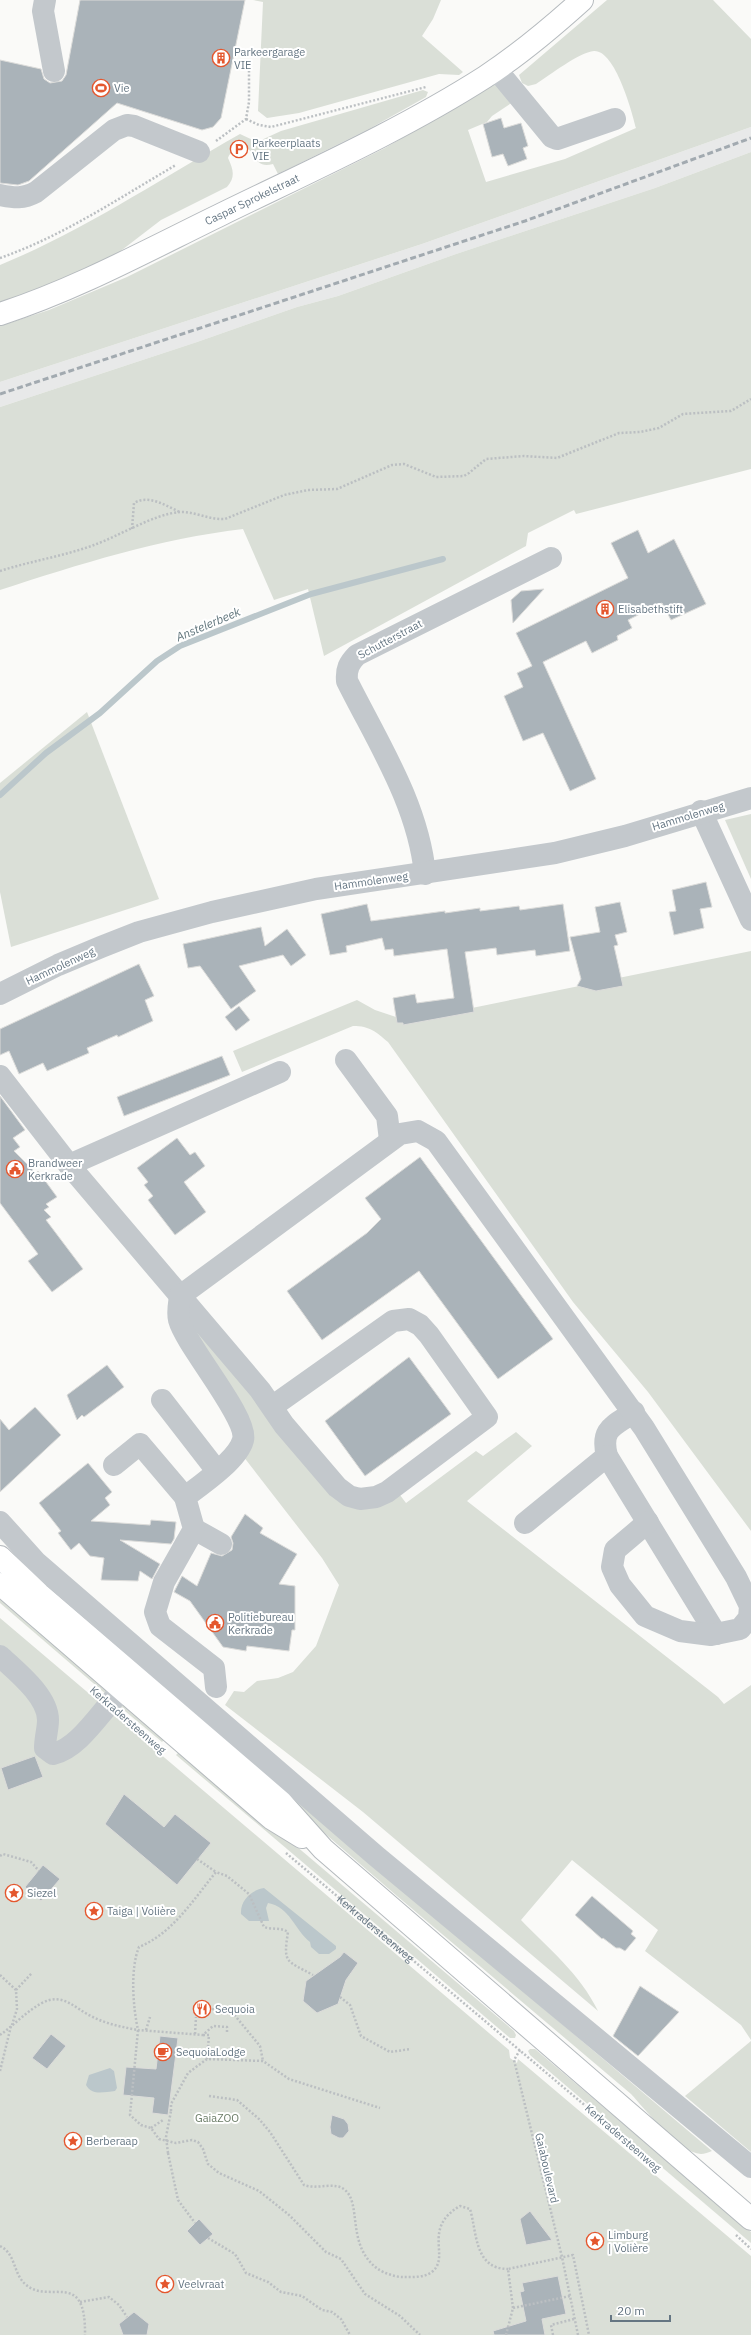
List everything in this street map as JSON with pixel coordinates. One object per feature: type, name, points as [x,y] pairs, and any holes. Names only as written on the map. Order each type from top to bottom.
[{"type":"main road","name":"Caspar Sprokelstraat","points":[[0,314],[31,303],[79,282],[276,187],[398,126],[496,69],[532,43],[582,0]]},
{"type":"main road","name":"Kerkradersteenweg","points":[[0,1557],[180,1728]]},
{"type":"main road","name":"Kerkradersteenweg","points":[[0,1584],[122,1690],[180,1728],[281,1802],[323,1849],[751,2219]]},
{"type":"street","points":[[45,0],[43,11],[54,71]]},
{"type":"street","points":[[496,69],[552,137],[557,139],[615,119]]},
{"type":"street","points":[[0,195],[25,198],[36,192],[114,130],[128,125],[134,126],[198,152]]},
{"type":"street","name":"Schutterstraat","points":[[425,874],[416,825],[404,795],[347,681],[346,672],[349,662],[364,652],[551,558]]},
{"type":"street","name":"Hammolenweg","points":[[0,994],[58,965],[139,932],[212,912],[316,889],[425,874],[555,853],[625,836],[701,811],[751,798]]},
{"type":"street","points":[[701,811],[751,920]]},
{"type":"street","points":[[346,1060],[387,1116],[390,1140]]},
{"type":"street","points":[[69,1165],[280,1072]]},
{"type":"street","points":[[0,1076],[69,1165],[273,1406],[284,1425],[337,1487],[349,1496],[360,1499],[376,1497],[387,1492],[487,1417],[429,1335],[420,1325],[409,1319],[393,1322],[273,1406]]},
{"type":"street","points":[[180,1296],[390,1140],[400,1134],[418,1131],[436,1141],[634,1412],[736,1577],[750,1606],[749,1618],[740,1629],[716,1634],[680,1631],[645,1616],[620,1585],[612,1567],[615,1550],[648,1522]]},
{"type":"street","points":[[180,1296],[179,1321],[228,1400],[243,1433],[240,1446],[218,1471],[185,1497]]},
{"type":"street","points":[[162,1400],[218,1471]]},
{"type":"street","points":[[634,1412],[607,1431],[603,1441],[607,1456],[716,1634]]},
{"type":"street","points":[[114,1465],[140,1444],[185,1497],[194,1529],[164,1582],[155,1612],[160,1626],[214,1668],[216,1687]]},
{"type":"street","points":[[525,1523],[607,1456]]},
{"type":"street","points":[[0,1522],[36,1562],[376,1856],[751,2167]]},
{"type":"street","points":[[194,1529],[221,1544]]},
{"type":"street","points":[[0,1656],[26,1680],[45,1705],[48,1719],[45,1748],[53,1754],[64,1751],[76,1742],[122,1690]]},
{"type":"street","points":[[180,1728],[201,1704]]},
{"type":"path","points":[[0,258],[54,235],[109,206],[235,129],[246,118],[249,102],[249,64]]},
{"type":"path","points":[[246,118],[259,125],[271,127],[427,86]]},
{"type":"path","points":[[132,529],[134,503],[140,500],[157,502],[181,512],[216,520],[225,519],[284,495],[308,490],[337,489],[392,465],[404,464],[436,477],[457,477],[469,474],[486,459],[500,456],[557,458],[608,436],[659,428],[683,414],[731,411],[751,399]]},
{"type":"path","points":[[0,572],[38,559],[94,545],[132,529],[181,512]]},
{"type":"path","name":"Kerkradersteenweg","points":[[283,1851],[591,2111]]},
{"type":"path","points":[[0,1856],[3,1854],[31,1862],[39,1870]]},
{"type":"path","points":[[197,1859],[216,1872],[227,1876],[249,1894],[264,1927],[270,1930],[284,1929],[288,1932],[285,1953],[288,1962],[313,1976]]},
{"type":"path","points":[[163,2120],[152,2128],[141,2126],[130,2115],[138,2030],[133,1977],[134,1958],[139,1947],[155,1940],[164,1930],[186,1912],[216,1872]]},
{"type":"path","points":[[16,1990],[32,1973]]},
{"type":"path","points":[[0,1975],[16,1990],[17,2009],[0,2072]]},
{"type":"path","points":[[340,1997],[350,2004],[361,2036],[390,2052],[411,2049]]},
{"type":"path","points":[[0,2035],[42,2003],[60,1998],[73,2003],[90,2016],[114,2026],[138,2030],[209,2036],[207,2059]]},
{"type":"path","points":[[212,2009],[232,2012],[260,2046],[264,2062]]},
{"type":"path","points":[[195,2034],[196,2016]]},
{"type":"path","points":[[146,2030],[150,2017]]},
{"type":"path","points":[[203,2035],[214,2026],[227,2027],[227,2032]]},
{"type":"path","name":"Gaiaboulevard","points":[[535,2031],[514,2060],[562,2257],[578,2335]]},
{"type":"path","points":[[195,2223],[178,2200],[166,2137],[171,2104],[188,2073],[207,2059],[264,2062],[289,2079],[380,2108]]},
{"type":"path","points":[[209,2096],[237,2100],[259,2119],[270,2132],[304,2185],[312,2188],[338,2186],[345,2190],[351,2197],[356,2235],[364,2255],[381,2271],[399,2277],[422,2276],[433,2271],[438,2264],[438,2236],[448,2213],[460,2206],[470,2209],[475,2225],[478,2248],[484,2258],[496,2267],[508,2269],[572,2256],[590,2335]]},
{"type":"path","points":[[152,2128],[159,2139],[176,2143],[192,2140],[198,2142],[203,2149],[204,2157],[208,2164],[219,2173],[259,2191],[288,2214],[326,2252],[341,2260],[365,2294],[400,2316],[420,2335]]},
{"type":"path","points":[[733,2233],[751,2249]]},
{"type":"path","points":[[208,2238],[235,2254],[246,2273],[268,2282],[281,2292],[302,2296],[322,2310],[332,2312],[342,2319],[350,2335]]},
{"type":"path","points":[[0,2246],[8,2252],[24,2283],[37,2290],[65,2291],[80,2302],[84,2318],[85,2335]]},
{"type":"path","points":[[506,2335],[513,2308],[508,2269]]},
{"type":"path","points":[[513,2308],[570,2296]]},
{"type":"path","points":[[80,2302],[109,2297],[119,2305],[127,2317]]},
{"type":"path","points":[[553,2335],[551,2325],[574,2319]]},
{"type":"shaded area","points":[[751,127],[751,152],[655,188],[456,254],[338,296],[297,307],[197,342],[0,407],[0,382],[422,244]]},
{"type":"shaded area","points":[[264,1888],[336,1946],[336,1949],[329,1954],[319,1954],[311,1947],[310,1942],[287,1914],[275,1905],[268,1903],[266,1908],[269,1921],[249,1921],[241,1914],[242,1904],[251,1893]]},
{"type":"shaded area","points":[[110,2068],[114,2071],[117,2088],[115,2091],[95,2092],[86,2085],[89,2075]]},
{"type":"green space","points":[[253,0],[441,0],[433,19],[422,36],[463,72],[459,75],[439,74],[299,113],[267,118],[258,111],[263,2]]},
{"type":"green space","points":[[607,0],[713,0],[751,39],[751,127],[422,244],[0,382],[0,326],[49,310],[127,277],[385,148],[495,84],[513,102],[492,116],[487,122],[468,130],[486,182],[565,159],[636,128],[631,109],[621,83],[609,60],[602,53],[594,51],[580,55],[536,84],[528,86],[522,83],[519,75]]},
{"type":"green space","points":[[423,90],[428,92],[426,97],[369,129],[278,174],[273,164],[263,165],[255,159],[248,148],[236,150],[229,155],[228,158],[233,176],[227,187],[161,220],[118,253],[51,285],[0,302],[0,265],[92,220],[240,134],[257,142],[281,131]]},
{"type":"green space","points":[[751,152],[751,469],[576,514],[574,510],[528,533],[526,546],[324,656],[308,589],[274,600],[243,529],[212,533],[150,546],[90,562],[0,590],[0,407],[197,342],[297,307],[338,296],[456,254],[655,188]]},
{"type":"green space","points":[[87,712],[159,899],[11,947],[0,892],[0,783]]},
{"type":"green space","points":[[751,814],[751,879],[725,820]]},
{"type":"green space","points":[[751,951],[751,1531],[648,1392],[573,1302],[388,1042],[368,1028],[353,1026],[242,1072],[233,1051],[357,1000],[375,1010],[408,1021]]},
{"type":"green space","points":[[186,1318],[332,1488],[397,1491],[406,1503],[476,1451],[483,1456],[516,1432],[532,1446],[467,1501],[718,1697],[724,1704],[751,1685],[751,2040],[741,2025],[645,1951],[658,1930],[572,1860],[521,1920],[573,1974],[591,1998],[598,2011],[363,1812],[225,1705],[234,1691],[244,1692],[257,1681],[278,1678],[293,1672],[316,1646],[339,1585],[322,1558],[243,1456]]},
{"type":"green space","points":[[0,1592],[112,1689],[107,1695],[0,1603]]},
{"type":"green space","name":"GaiaZOO","points":[[0,1618],[509,2050],[510,2058],[517,2063],[518,2059],[751,2256],[751,2335],[0,2335]]},
{"type":"green space","points":[[125,1701],[167,1737],[162,1742],[119,1706]]},
{"type":"green space","points":[[205,1722],[712,2151],[701,2154],[692,2152],[673,2139],[631,2094],[397,1896],[202,1727]]},
{"type":"green space","points":[[182,1749],[514,2031],[516,2035],[515,2038],[510,2038],[176,1755]]},
{"type":"green space","points":[[751,2041],[751,2152],[685,2096]]},
{"type":"green space","points":[[530,2049],[535,2049],[751,2232],[751,2243],[530,2055],[528,2051]]},
{"type":"building","name":"Vie","points":[[80,0],[245,0],[221,118],[213,127],[202,130],[117,103],[29,181],[18,185],[0,183],[0,60],[41,69],[44,79],[50,83],[62,81],[66,75]]},
{"type":"building","points":[[501,118],[504,128],[521,123],[528,146],[523,148],[527,159],[508,166],[503,154],[492,157],[483,124]]},
{"type":"building","name":"Elisabethstift","points":[[638,530],[648,553],[674,539],[706,604],[671,620],[662,603],[628,620],[632,628],[617,636],[618,640],[592,653],[586,641],[543,662],[596,779],[570,791],[543,733],[523,741],[504,696],[523,687],[517,673],[532,666],[516,633],[628,578],[611,543]]},
{"type":"building","points":[[544,589],[513,623],[511,600],[521,591]]},
{"type":"building","points":[[706,882],[712,907],[700,909],[704,928],[674,935],[669,912],[676,911],[672,890]]},
{"type":"building","points":[[620,902],[627,932],[615,935],[618,945],[614,946],[623,986],[596,991],[577,986],[581,979],[570,937],[600,932],[595,907]]},
{"type":"building","points":[[367,904],[371,921],[445,911],[445,913],[480,908],[480,911],[519,906],[520,910],[563,904],[570,951],[536,956],[535,950],[497,955],[496,948],[465,952],[474,1012],[403,1025],[403,1023],[397,1023],[393,998],[415,994],[417,1003],[454,998],[447,949],[394,956],[393,949],[385,950],[382,938],[346,946],[347,952],[330,955],[321,914]]},
{"type":"building","points":[[261,927],[265,946],[287,929],[306,955],[291,966],[283,955],[239,966],[256,991],[231,1009],[200,966],[188,968],[183,944]]},
{"type":"building","points":[[139,964],[154,996],[145,1000],[153,1021],[118,1037],[117,1035],[87,1048],[89,1053],[47,1071],[43,1063],[19,1074],[9,1051],[0,1055],[0,1029]]},
{"type":"building","points":[[239,1006],[250,1020],[236,1031],[225,1017]]},
{"type":"building","points":[[222,1056],[230,1075],[124,1116],[117,1097]]},
{"type":"building","points":[[0,1096],[25,1130],[13,1138],[20,1147],[14,1151],[36,1173],[38,1171],[57,1197],[46,1204],[49,1207],[44,1210],[51,1217],[46,1220],[83,1269],[52,1292],[28,1261],[38,1254],[0,1203]]},
{"type":"building","points":[[177,1138],[190,1155],[195,1152],[205,1166],[184,1182],[206,1212],[175,1235],[148,1200],[153,1196],[144,1185],[148,1182],[137,1168]]},
{"type":"building","points":[[420,1157],[553,1339],[498,1379],[419,1271],[322,1340],[287,1291],[367,1233],[381,1219],[365,1198]]},
{"type":"building","points":[[409,1357],[451,1414],[365,1476],[325,1421]]},
{"type":"building","points":[[107,1365],[124,1387],[84,1417],[82,1415],[77,1420],[67,1395]]},
{"type":"building","points":[[35,1407],[61,1435],[0,1492],[0,1419],[9,1430]]},
{"type":"building","points":[[88,1463],[112,1492],[105,1498],[110,1505],[91,1521],[150,1525],[151,1520],[176,1522],[174,1539],[171,1544],[120,1540],[160,1564],[152,1579],[140,1571],[138,1581],[101,1580],[104,1558],[90,1556],[79,1543],[71,1550],[58,1533],[61,1531],[39,1503]]},
{"type":"building","points":[[245,1514],[263,1528],[260,1533],[297,1554],[279,1584],[295,1586],[295,1630],[292,1630],[289,1651],[247,1646],[246,1651],[223,1647],[190,1601],[174,1592],[182,1576],[197,1586],[211,1553],[222,1556],[232,1550],[233,1543],[231,1537]]},
{"type":"building","points":[[35,1756],[43,1777],[8,1790],[1,1768]]},
{"type":"building","points":[[124,1794],[164,1827],[175,1814],[211,1843],[177,1885],[105,1824]]},
{"type":"building","points":[[43,1865],[60,1879],[41,1901],[25,1887]]},
{"type":"building","points":[[592,1896],[633,1931],[631,1934],[636,1938],[625,1951],[620,1948],[616,1948],[603,1938],[602,1939],[575,1915]]},
{"type":"building","points":[[344,1952],[358,1963],[346,1980],[338,2004],[317,2013],[303,2001],[306,1981],[340,1957]]},
{"type":"building","points":[[640,1986],[679,2012],[638,2056],[613,2036]]},
{"type":"building","points":[[51,2034],[66,2046],[47,2069],[32,2058]]},
{"type":"building","points":[[160,2036],[178,2038],[168,2115],[152,2113],[154,2098],[123,2095],[126,2067],[156,2069]]},
{"type":"building","points":[[332,2115],[344,2119],[348,2124],[349,2131],[343,2138],[339,2138],[331,2134],[330,2127]]},
{"type":"building","points":[[530,2211],[552,2240],[526,2245],[520,2219]]},
{"type":"building","points":[[199,2219],[213,2234],[200,2245],[187,2231]]},
{"type":"building","points":[[558,2276],[566,2314],[542,2319],[545,2335],[494,2335],[493,2331],[526,2321],[520,2292],[524,2291],[522,2283]]},
{"type":"building","points":[[134,2312],[149,2324],[147,2335],[123,2335],[119,2324]]},
{"type":"waterway","name":"Anstelerbeek","points":[[0,795],[46,753],[100,713],[157,661],[180,646],[311,594],[443,559]]},
{"type":"railway","points":[[0,394],[525,221],[751,138]]},
{"type":"place","name":"Parkeergarage VIE","points":[[221,58]]},
{"type":"place","name":"Vie","points":[[101,88]]},
{"type":"place","name":"Parkeerplaats VIE","points":[[239,149]]},
{"type":"place","name":"Elisabethstift","points":[[605,609]]},
{"type":"place","name":"Brandweer Kerkrade","points":[[15,1169]]},
{"type":"place","name":"Politiebureau Kerkrade","points":[[215,1623]]},
{"type":"place","name":"Siezel","points":[[14,1893]]},
{"type":"place","name":"Taiga | Volière","points":[[94,1911]]},
{"type":"place","name":"Sequoia","points":[[202,2009]]},
{"type":"place","name":"SequoiaLodge","points":[[163,2052]]},
{"type":"place","name":"Berberaap","points":[[73,2141]]},
{"type":"place","name":"Limburg | Volière","points":[[595,2241]]},
{"type":"place","name":"Veelvraat","points":[[165,2284]]}]
